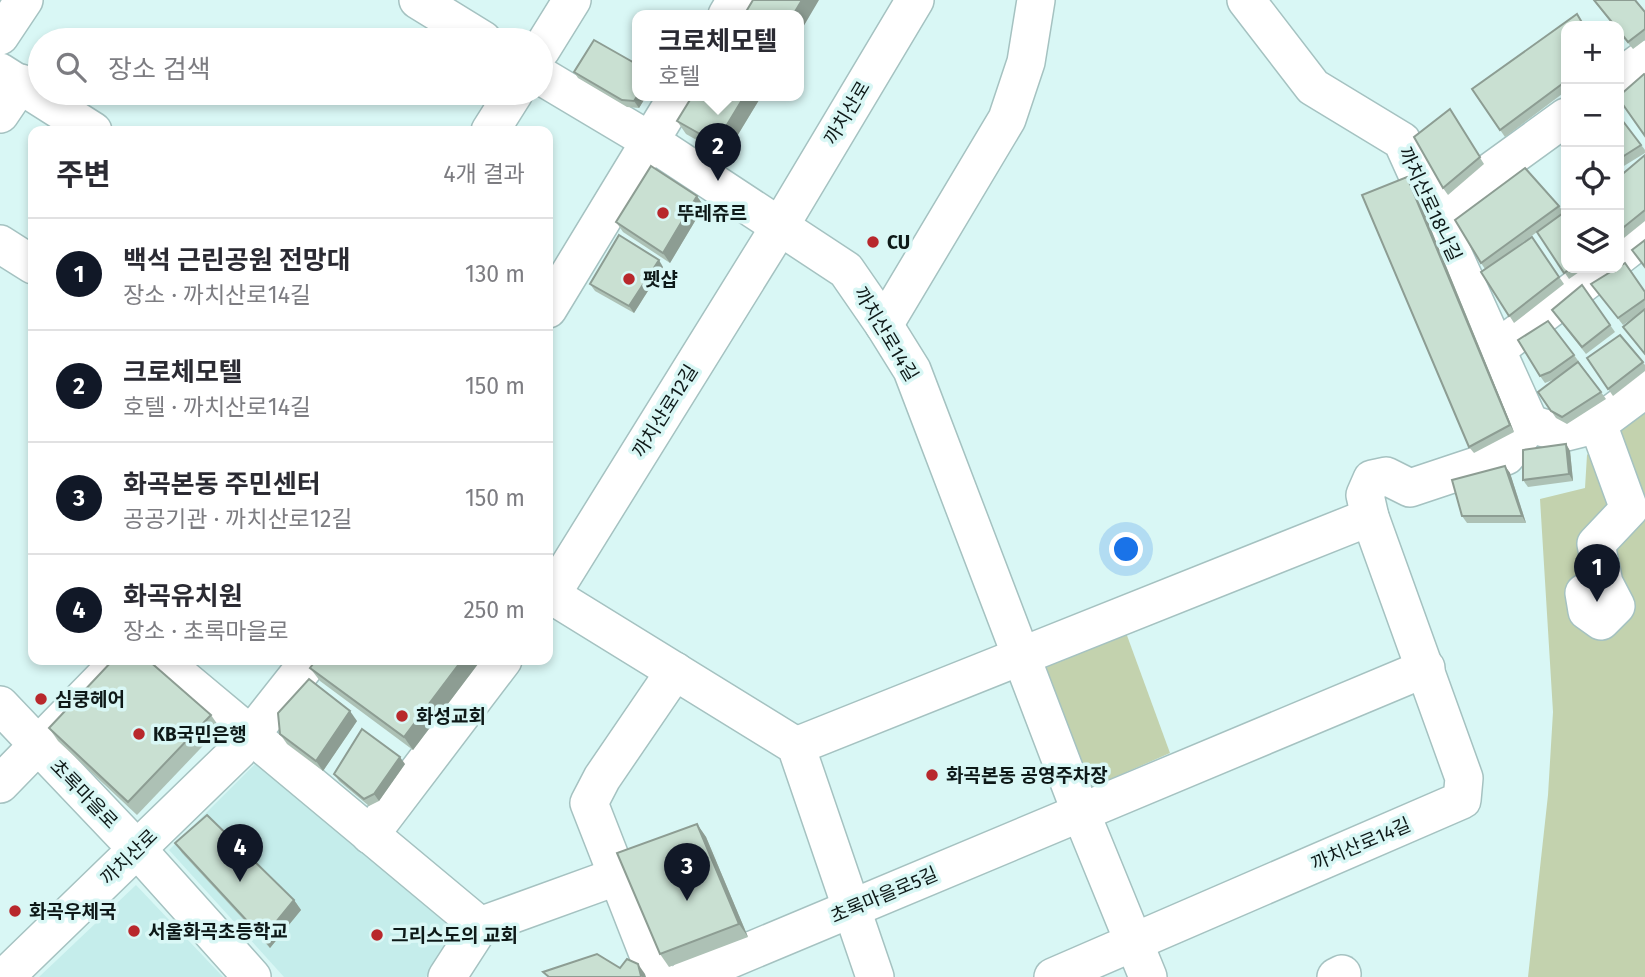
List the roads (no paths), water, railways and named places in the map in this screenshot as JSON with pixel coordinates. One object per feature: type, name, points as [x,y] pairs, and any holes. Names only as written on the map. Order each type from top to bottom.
[{"type":"street","points":[[0,36],[24,0]]},
{"type":"street","points":[[418,0],[463,28]]},
{"type":"street","points":[[553,31],[572,0]]},
{"type":"street","name":"까치산로","points":[[780,226],[915,0]]},
{"type":"street","points":[[884,324],[1007,119],[1026,62],[1036,0]]},
{"type":"street","name":"까치산로18나길","points":[[1246,0],[1313,87],[1402,141],[1530,424]]},
{"type":"street","points":[[1624,74],[1645,59]]},
{"type":"street","points":[[0,114],[10,77],[28,89]]},
{"type":"street","name":"까치산로14길","points":[[553,83],[650,141],[846,270],[884,324],[912,370],[1081,813],[1148,977]]},
{"type":"street","points":[[553,301],[674,101]]},
{"type":"street","points":[[53,105],[85,126]]},
{"type":"street","points":[[493,126],[506,105]]},
{"type":"street","points":[[1435,212],[1561,121]]},
{"type":"street","name":"까치산로12길","points":[[553,590],[780,226]]},
{"type":"street","points":[[1624,252],[1645,236]]},
{"type":"street","points":[[0,244],[28,262]]},
{"type":"street","points":[[1496,349],[1597,273]]},
{"type":"street","points":[[1530,424],[1562,433],[1598,424],[1645,389]]},
{"type":"street","name":"까치산로14길","points":[[1133,942],[1462,800],[1464,778],[1370,517],[1366,495],[1373,478],[1386,476],[1410,488],[1506,456],[1530,424]]},
{"type":"street","points":[[1598,424],[1629,509],[1596,544],[1604,583]]},
{"type":"street","points":[[875,977],[796,746],[1370,517]]},
{"type":"street","name":"까치산로12길","points":[[553,598],[796,746]]},
{"type":"street","points":[[0,784],[116,665]]},
{"type":"street","points":[[167,665],[480,926]]},
{"type":"street","name":"까치산로","points":[[5,977],[239,751],[306,665]]},
{"type":"street","points":[[370,835],[499,665]]},
{"type":"street","points":[[1081,813],[1426,668]]},
{"type":"street","points":[[657,977],[589,803],[602,778],[675,671]]},
{"type":"street","name":"초록마을로","points":[[0,705],[137,849],[252,977]]},
{"type":"street","name":"초록마을로5길","points":[[688,977],[1081,813]]},
{"type":"street","points":[[447,977],[480,926],[618,876]]},
{"type":"street","points":[[1053,977],[1133,942]]},
{"type":"place","name":"크로체모텔","points":[[718,181]]},
{"type":"place","name":"뚜레쥬르","points":[[663,213]]},
{"type":"place","name":"CU","points":[[873,242]]},
{"type":"place","name":"펫샵","points":[[629,279]]},
{"type":"place","name":"백석 근린공원 전망대","points":[[1597,602]]},
{"type":"place","name":"심쿵헤어","points":[[41,699]]},
{"type":"place","name":"화성교회","points":[[402,716]]},
{"type":"place","name":"KB국민은행","points":[[139,734]]},
{"type":"place","name":"화곡본동 공영주차장","points":[[932,775]]},
{"type":"place","name":"화곡유치원","points":[[240,882]]},
{"type":"place","name":"화곡본동 주민센터","points":[[687,901]]},
{"type":"place","name":"화곡우체국","points":[[15,911]]},
{"type":"place","name":"서울화곡초등학교","points":[[134,931]]},
{"type":"place","name":"그리스도의 교회","points":[[377,935]]}]
